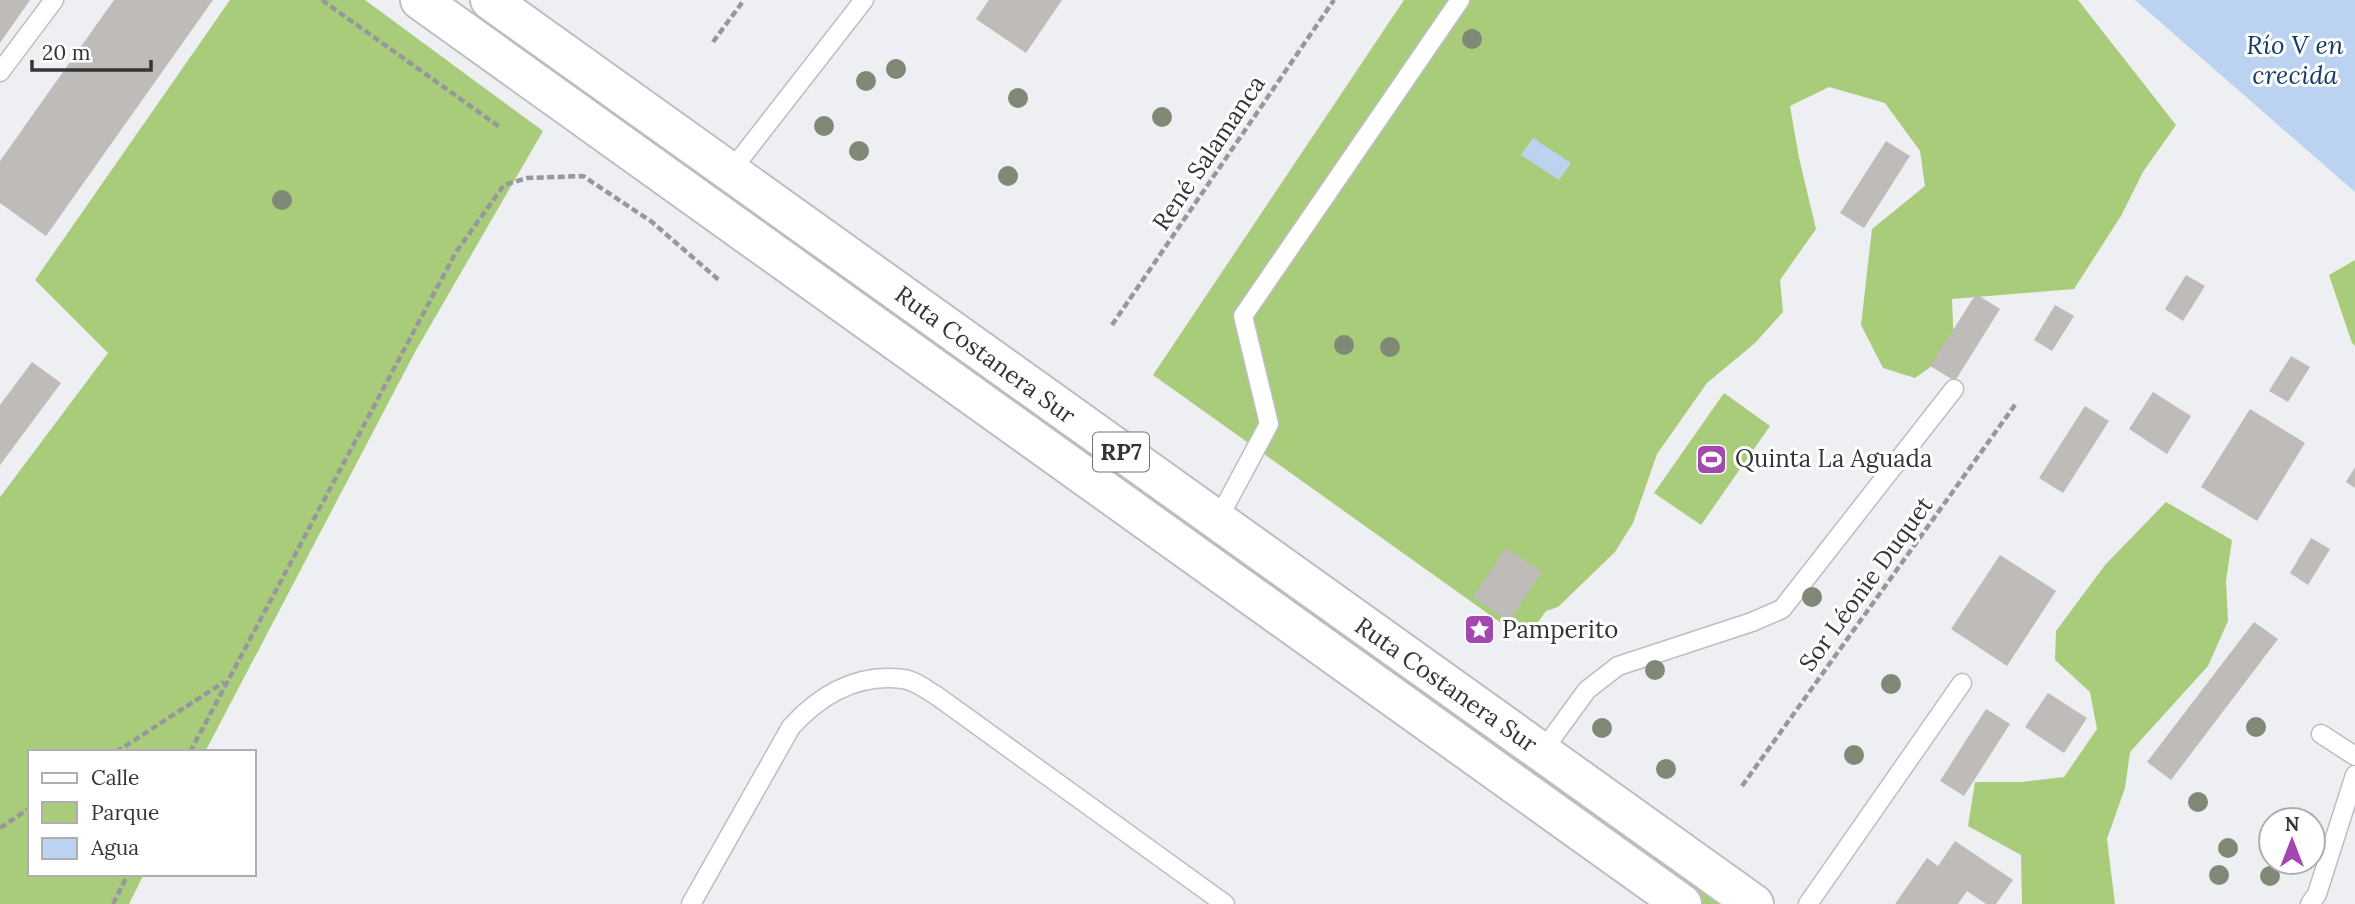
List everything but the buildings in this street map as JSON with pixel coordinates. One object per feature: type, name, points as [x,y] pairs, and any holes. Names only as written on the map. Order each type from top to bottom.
[{"type":"main road","name":"Ruta Costanera Sur","points":[[420,0],[1682,904]]},
{"type":"main road","name":"Ruta Costanera Sur","points":[[490,0],[1754,904]]},
{"type":"lane","points":[[0,72],[54,0]]},
{"type":"lane","points":[[730,172],[864,0]]},
{"type":"lane","points":[[1217,521],[1269,424],[1243,316],[1460,0]]},
{"type":"lane","points":[[1541,753],[1587,690],[1618,666],[1752,622],[1782,609],[1954,389]]},
{"type":"lane","points":[[691,904],[791,727],[808,708],[836,688],[866,680],[905,679],[937,696],[1225,904]]},
{"type":"lane","points":[[1808,904],[1962,683]]},
{"type":"lane","points":[[2321,734],[2355,756]]},
{"type":"lane","points":[[2310,904],[2316,894],[2355,775]]},
{"type":"path","points":[[322,0],[501,128]]},
{"type":"path","points":[[713,42],[744,0]]},
{"type":"path","name":"René Salamanca","points":[[1112,325],[1334,0]]},
{"type":"path","points":[[191,750],[456,252],[504,186],[527,178],[583,176],[652,222],[720,281]]},
{"type":"path","name":"Sor Léonie Duquet","points":[[1742,786],[2017,402]]},
{"type":"path","points":[[120,750],[227,680]]},
{"type":"path","points":[[0,828],[28,809]]},
{"type":"path","points":[[113,904],[127,876]]},
{"type":"green space","points":[[230,0],[365,0],[543,131],[415,352],[206,750],[28,750],[28,876],[143,876],[129,904],[0,904],[0,497],[108,353],[35,280]]},
{"type":"green space","points":[[433,0],[455,0],[1721,904],[1698,904]]},
{"type":"green space","points":[[1404,0],[2078,0],[2176,125],[2143,172],[2121,216],[2074,289],[1952,299],[1954,350],[1915,378],[1883,368],[1861,325],[1872,229],[1925,186],[1920,151],[1885,103],[1829,87],[1790,106],[1816,229],[1780,280],[1783,312],[1755,343],[1707,383],[1657,454],[1633,523],[1615,552],[1558,607],[1546,611],[1525,640],[1153,375]]},
{"type":"green space","points":[[2355,260],[2355,346],[2329,275]]},
{"type":"green space","name":"Quinta La Aguada","points":[[1724,393],[1770,426],[1701,525],[1654,493]]},
{"type":"green space","points":[[2166,502],[2232,540],[2226,581],[2228,621],[2208,666],[2130,752],[2125,788],[2107,839],[2115,904],[2022,904],[2021,855],[1968,826],[1975,782],[2021,782],[2064,777],[2097,729],[2090,692],[2055,660],[2056,631],[2105,565]]},
{"type":"water","name":"Río V en crecida","points":[[2135,0],[2355,0],[2355,192]]},
{"type":"water","points":[[1533,138],[1571,163],[1559,180],[1521,155]]},
{"type":"place","name":"Quinta La Aguada","points":[[1712,459]]},
{"type":"place","name":"Pamperito","points":[[1479,630]]}]
